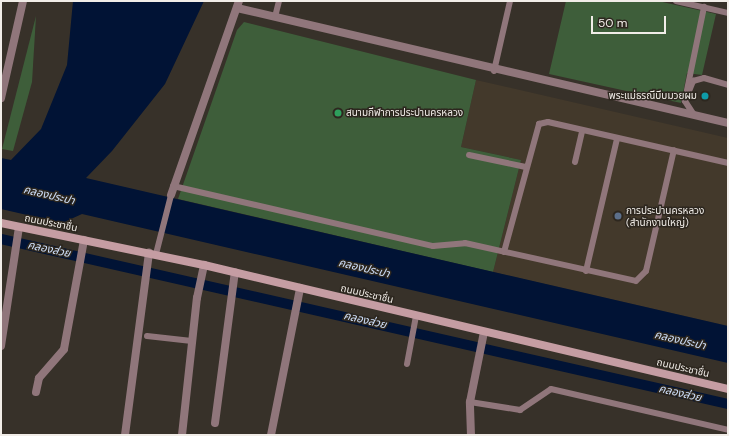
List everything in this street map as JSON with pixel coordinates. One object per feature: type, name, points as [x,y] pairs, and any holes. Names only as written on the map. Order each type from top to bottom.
[{"type":"main road","name":"ถนนประชาชื่น","points":[[1,223],[152,253],[300,288],[415,319],[484,332],[728,388]]},
{"type":"street","points":[[1,98],[23,1]]},
{"type":"street","points":[[170,195],[238,4],[275,17],[494,71],[728,123]]},
{"type":"street","points":[[1,346],[19,227]]},
{"type":"street","points":[[36,392],[39,378],[64,349],[84,240]]},
{"type":"street","points":[[125,435],[143,281],[147,263],[152,253]]},
{"type":"street","points":[[182,435],[197,298],[204,265]]},
{"type":"street","points":[[215,422],[235,272]]},
{"type":"street","points":[[271,435],[292,318],[300,288]]},
{"type":"street","points":[[471,435],[470,402],[476,362],[484,332]]},
{"type":"lane","points":[[275,17],[279,1]]},
{"type":"lane","points":[[494,71],[510,1]]},
{"type":"lane","points":[[676,1],[728,13]]},
{"type":"lane","points":[[697,116],[686,107],[687,90],[704,7]]},
{"type":"lane","points":[[687,90],[693,81],[701,78],[728,85]]},
{"type":"lane","points":[[504,252],[539,124],[548,122],[617,139],[674,150],[728,163]]},
{"type":"lane","points":[[575,162],[582,130]]},
{"type":"lane","points":[[586,271],[617,139]]},
{"type":"lane","points":[[173,186],[433,246],[465,243],[636,281],[643,278],[674,150]]},
{"type":"lane","points":[[469,155],[526,168]]},
{"type":"lane","points":[[152,253],[160,237],[170,195]]},
{"type":"lane","points":[[406,364],[415,319]]},
{"type":"lane","points":[[147,336],[192,341]]},
{"type":"lane","points":[[470,402],[520,410],[530,406],[549,389],[728,430]]},
{"type":"shaded area","name":"การประปานครหลวง (สำนักงานใหญ่)","points":[[476,80],[728,138],[728,326],[493,272],[521,160],[461,147]]},
{"type":"green space","points":[[566,1],[658,1],[716,14],[702,75],[687,73],[681,103],[549,74]]},
{"type":"green space","points":[[36,16],[32,82],[13,151],[2,149]]},
{"type":"green space","name":"สนามกีฬาการประปานครหลวง","points":[[244,22],[476,80],[461,147],[521,160],[493,272],[178,199],[237,30]]},
{"type":"water","name":"คลองประปา","points":[[73,1],[204,1],[165,84],[112,151],[86,178],[728,326],[728,363],[82,214],[62,223],[1,209],[1,158],[11,160],[41,129],[67,65]]},
{"type":"waterway","name":"คลองส่วย","points":[[1,239],[728,404]]},
{"type":"place","name":"พระแม่ธรณีบีบมวยผม","points":[[705,96]]},
{"type":"place","name":"สนามกีฬาการประปานครหลวง","points":[[338,113]]},
{"type":"place","name":"การประปานครหลวง (สำนักงานใหญ่)","points":[[618,216]]}]
